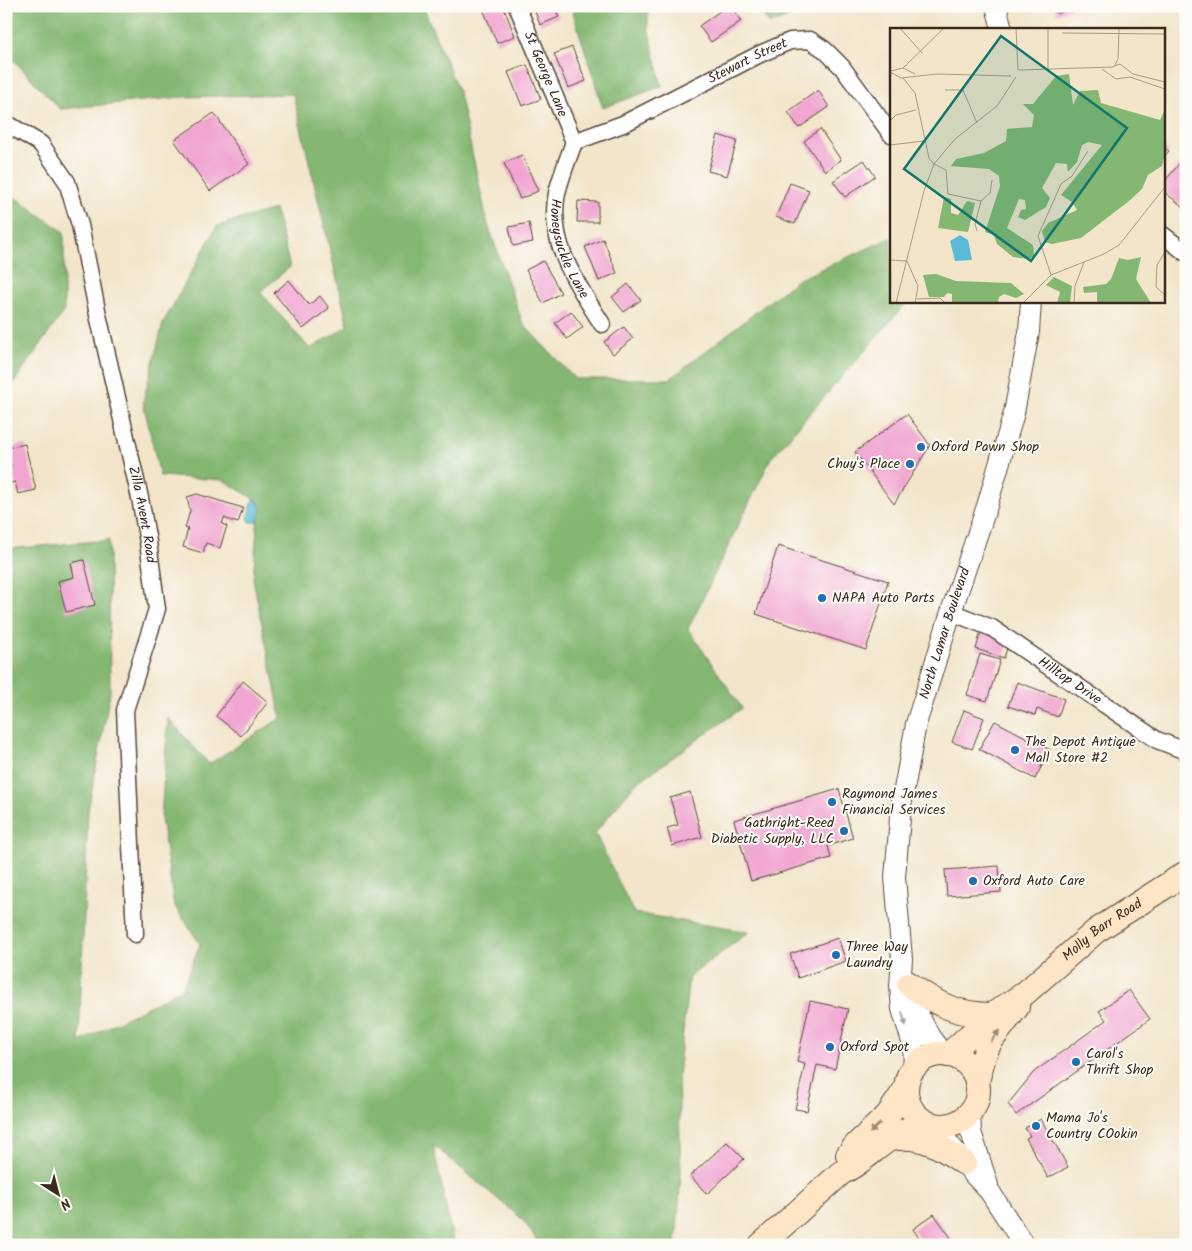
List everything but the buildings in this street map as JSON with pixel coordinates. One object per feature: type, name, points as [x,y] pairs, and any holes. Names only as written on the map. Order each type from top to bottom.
[{"type":"main road","name":"Molly Barr Road","points":[[946,1054],[992,1016],[1024,994],[1096,931],[1186,873]]},
{"type":"main road","points":[[906,978],[942,1006],[969,1014],[992,1016]]},
{"type":"main road","name":"Molly Barr Road","points":[[976,1081],[990,1042],[1012,1015],[1024,994]]},
{"type":"main road","points":[[841,1173],[847,1157],[856,1145],[888,1115],[905,1090],[909,1074],[914,1067],[927,1057],[946,1054],[956,1057],[969,1066],[976,1081],[977,1097],[970,1112],[958,1122],[942,1126],[931,1124],[916,1116],[908,1104],[905,1090]]},
{"type":"main road","points":[[761,1245],[841,1173],[854,1167],[885,1142],[905,1130],[931,1124]]},
{"type":"main road","points":[[885,1142],[907,1137],[929,1141],[964,1162]]},
{"type":"street","name":"St George Lane","points":[[518,6],[574,142]]},
{"type":"street","points":[[996,6],[1002,28]]},
{"type":"street","name":"Stewart Street","points":[[574,142],[623,124],[760,54],[790,41],[810,40],[825,50],[842,67],[890,133]]},
{"type":"street","name":"Zilla Avent Road","points":[[6,123],[41,144],[67,182],[80,225],[142,509],[158,609],[124,710],[135,934]]},
{"type":"street","name":"Honeysuckle Lane","points":[[574,142],[562,174],[555,216],[563,256],[602,324]]},
{"type":"street","points":[[1164,236],[1186,253]]},
{"type":"street","name":"North Lamar Boulevard","points":[[946,1054],[930,1038],[919,1016],[906,978],[895,877],[901,806],[916,724],[987,506],[1014,414],[1029,332],[1032,302]]},
{"type":"street","name":"Hilltop Drive","points":[[951,612],[992,628],[1157,740],[1182,750],[1186,748]]},
{"type":"street","name":"North Lamar Boulevard","points":[[906,978],[900,986],[902,1009],[913,1046],[914,1067]]},
{"type":"street","points":[[970,1112],[973,1139],[990,1192]]},
{"type":"street","points":[[931,1124],[990,1192],[1024,1245]]},
{"type":"green space","points":[[14,6],[423,6],[459,93],[488,225],[523,324],[575,379],[670,379],[797,280],[890,238],[890,302],[907,302],[771,458],[688,629],[742,708],[634,785],[595,833],[634,913],[749,932],[689,977],[678,1076],[681,1172],[676,1245],[540,1245],[523,1220],[433,1145],[454,1245],[6,1245],[6,549],[109,540],[110,693],[88,811],[79,1042],[182,989],[200,944],[174,905],[161,818],[168,718],[209,764],[281,718],[253,579],[259,502],[223,480],[160,476],[143,402],[163,323],[217,226],[275,209],[290,267],[260,292],[310,349],[348,326],[293,94],[181,97],[60,109],[6,52],[6,25]]},
{"type":"green space","points":[[571,6],[648,6],[648,28],[662,86],[603,108]]},
{"type":"green space","points":[[756,6],[819,6],[770,24]]},
{"type":"green space","points":[[6,191],[64,232],[64,311],[6,394]]},
{"type":"water","points":[[254,499],[258,502],[262,511],[259,520],[250,522],[248,518],[251,503]]},
{"type":"place","name":"Oxford Pawn Shop","points":[[921,447]]},
{"type":"place","name":"Chuy's Place","points":[[910,464]]},
{"type":"place","name":"NAPA Auto Parts","points":[[822,598]]},
{"type":"place","name":"The Depot Antique Mall Store #2","points":[[1015,750]]},
{"type":"place","name":"Raymond James Financial Services","points":[[832,802]]},
{"type":"place","name":"Gathright-Reed Diabetic Supply, LLC","points":[[844,831]]},
{"type":"place","name":"Oxford Auto Care","points":[[973,881]]},
{"type":"place","name":"Three Way Laundry","points":[[836,955]]},
{"type":"place","name":"Oxford Spot","points":[[830,1047]]},
{"type":"place","name":"Carol's Thrift Shop","points":[[1076,1062]]},
{"type":"place","name":"Mama Jo's Country COokin","points":[[1036,1126]]}]
